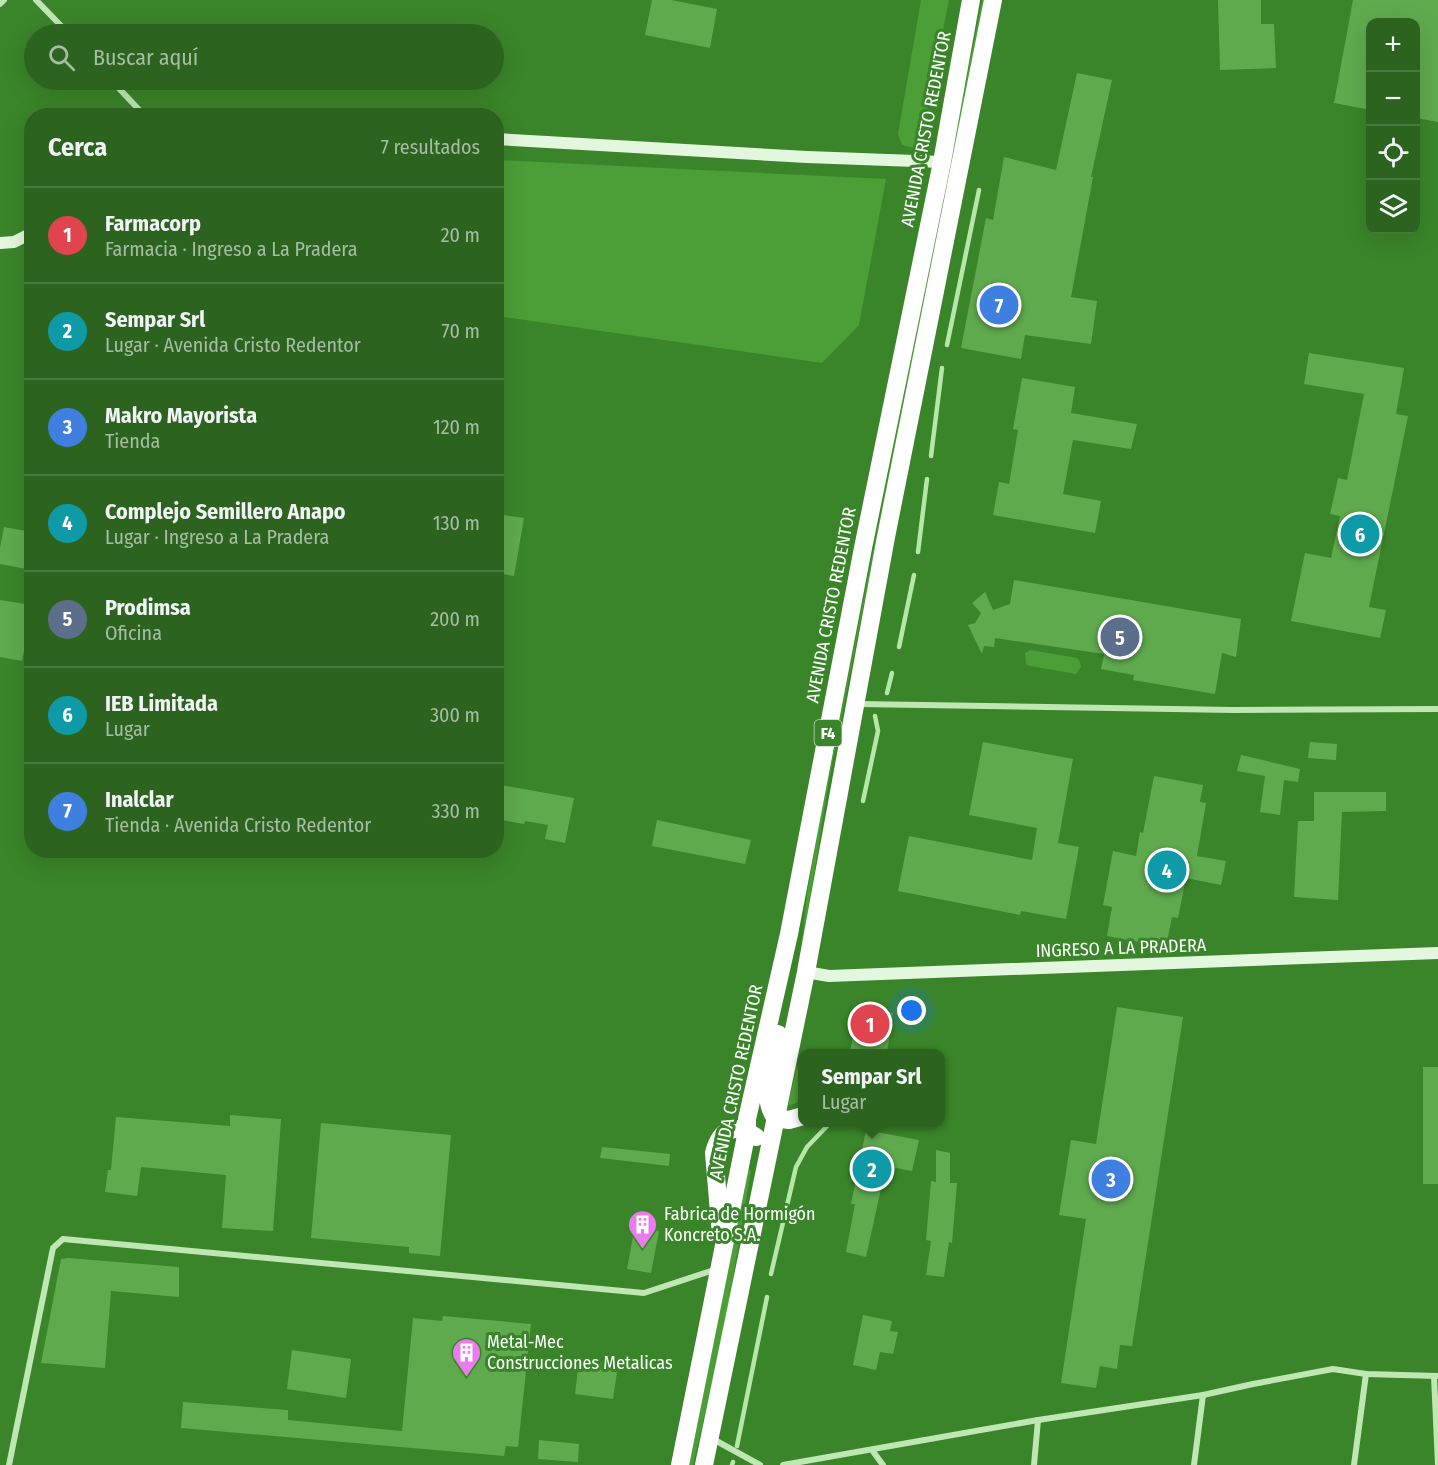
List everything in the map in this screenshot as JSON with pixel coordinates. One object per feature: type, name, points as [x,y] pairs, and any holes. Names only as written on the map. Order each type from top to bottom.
[{"type":"highway","name":"AVENIDA CRISTO REDENTOR","points":[[680,1465],[747,1131],[747,1119],[789,934],[863,548],[942,162],[971,0]]},
{"type":"highway","name":"F4","points":[[704,1465],[806,972],[854,704],[993,0]]},
{"type":"highway","points":[[789,934],[788,978],[768,1092],[769,1108],[776,1118],[789,1120],[798,1117]]},
{"type":"highway","points":[[798,1007],[802,1049]]},
{"type":"highway","points":[[723,1249],[714,1153],[724,1133],[736,1129],[754,1135],[760,1143],[745,1225],[742,1281]]},
{"type":"street","points":[[0,4],[4,0]]},
{"type":"street","points":[[36,0],[59,24]]},
{"type":"street","points":[[121,90],[138,108]]},
{"type":"street","points":[[504,139],[942,162]]},
{"type":"street","points":[[0,243],[14,242],[24,237]]},
{"type":"street","points":[[854,704],[1222,710],[1438,709]]},
{"type":"street","name":"INGRESO A LA PRADERA","points":[[806,972],[829,976],[1438,953]]},
{"type":"street","points":[[9,1465],[53,1248],[63,1239],[644,1293],[720,1268]]},
{"type":"street","points":[[783,1465],[1038,1420],[1203,1395],[1333,1370],[1366,1374],[1436,1376],[1438,1465]]},
{"type":"street","points":[[1354,1465],[1366,1374]]},
{"type":"street","points":[[1194,1465],[1203,1395]]},
{"type":"street","points":[[1034,1465],[1038,1420]]},
{"type":"street","points":[[709,1438],[760,1465]]},
{"type":"street","points":[[872,1450],[883,1465]]},
{"type":"green space","points":[[921,0],[949,0],[920,145],[914,148],[902,145],[898,134]]},
{"type":"green space","points":[[982,0],[984,0],[829,780],[800,962],[807,893],[821,815]]},
{"type":"green space","points":[[504,160],[886,179],[859,325],[822,363],[504,317]]},
{"type":"green space","points":[[1030,650],[1077,658],[1081,667],[1076,674],[1030,666],[1026,664],[1025,653]]},
{"type":"green space","points":[[797,1066],[798,1102],[788,1105]]},
{"type":"green space","points":[[748,1169],[751,1171],[724,1330],[693,1465],[689,1465]]},
{"type":"building","points":[[652,0],[671,0],[717,9],[710,48],[645,35]]},
{"type":"building","points":[[1218,0],[1261,0],[1261,24],[1274,24],[1276,68],[1220,70]]},
{"type":"building","points":[[1353,0],[1438,0],[1438,122],[1420,119],[1420,18],[1366,18],[1366,109],[1334,103]]},
{"type":"building","points":[[1077,73],[1112,80],[1091,177],[1093,177],[1071,297],[1097,301],[1091,344],[1025,335],[1021,359],[961,348],[986,218],[993,220],[1004,157],[1056,170]]},
{"type":"building","points":[[1309,353],[1404,368],[1396,414],[1408,416],[1369,607],[1386,610],[1380,638],[1291,621],[1305,553],[1331,558],[1340,516],[1330,514],[1338,478],[1347,480],[1364,394],[1304,384]]},
{"type":"building","points":[[1022,378],[1075,387],[1071,413],[1137,424],[1131,449],[1073,440],[1063,494],[1101,501],[1095,533],[993,515],[999,482],[1009,484],[1018,430],[1013,429]]},
{"type":"building","points":[[504,515],[524,518],[514,576],[504,574]]},
{"type":"building","points":[[4,527],[24,531],[24,568],[0,564]]},
{"type":"building","points":[[1014,580],[1241,619],[1236,657],[1222,653],[1215,694],[1133,680],[1134,675],[1101,669],[1104,654],[995,638],[994,647],[984,646],[982,654],[968,625],[975,623],[981,613],[972,603],[985,592],[993,610],[1010,604]]},
{"type":"building","points":[[0,600],[24,604],[22,661],[0,657]]},
{"type":"building","points":[[983,742],[1073,759],[1058,843],[1079,847],[1066,919],[1021,911],[1020,915],[898,891],[909,836],[1032,860],[1037,828],[969,815]]},
{"type":"building","points":[[1310,742],[1337,744],[1336,760],[1308,758]]},
{"type":"building","points":[[1241,755],[1300,769],[1298,782],[1284,780],[1280,815],[1260,812],[1265,776],[1237,771]]},
{"type":"building","points":[[1154,776],[1203,785],[1200,802],[1206,803],[1197,856],[1226,861],[1221,885],[1186,878],[1178,918],[1172,917],[1166,947],[1107,936],[1112,907],[1103,905],[1113,851],[1136,856]]},
{"type":"building","points":[[504,785],[574,798],[565,843],[545,839],[548,825],[525,821],[524,824],[504,820]]},
{"type":"building","points":[[1314,792],[1386,792],[1386,811],[1342,812],[1338,900],[1294,897],[1298,821],[1314,821]]},
{"type":"building","points":[[657,820],[751,840],[745,864],[652,846]]},
{"type":"building","points":[[1117,1007],[1183,1017],[1132,1346],[1120,1345],[1117,1369],[1100,1366],[1096,1388],[1061,1383],[1086,1219],[1059,1215],[1071,1140],[1096,1144]]},
{"type":"building","points":[[858,1008],[893,1013],[888,1049],[851,1049]]},
{"type":"building","points":[[1423,1067],[1438,1067],[1438,1184],[1423,1184]]},
{"type":"building","points":[[230,1115],[281,1119],[273,1231],[222,1228],[226,1175],[141,1167],[137,1196],[105,1192],[108,1170],[111,1170],[116,1117],[230,1126]]},
{"type":"building","points":[[321,1123],[451,1135],[440,1256],[409,1253],[409,1247],[311,1238]]},
{"type":"building","points":[[866,1130],[919,1140],[912,1171],[886,1166],[866,1257],[846,1252],[855,1204],[851,1204]]},
{"type":"building","points":[[602,1147],[670,1154],[669,1166],[600,1158]]},
{"type":"building","points":[[936,1150],[950,1153],[950,1183],[957,1183],[952,1243],[949,1242],[944,1277],[926,1275],[931,1241],[926,1240],[931,1181],[936,1182]]},
{"type":"building","name":"Fabrica de Hormigón Koncreto S.A.","points":[[635,1226],[659,1231],[651,1273],[627,1269]]},
{"type":"building","points":[[61,1259],[179,1267],[179,1297],[111,1291],[105,1368],[41,1363]]},
{"type":"building","points":[[863,1315],[892,1321],[890,1331],[898,1332],[893,1354],[880,1352],[876,1370],[853,1365]]},
{"type":"building","name":"Metal-Mec Construcciones Metalicas","points":[[443,1316],[531,1324],[518,1447],[506,1446],[504,1456],[181,1428],[183,1402],[288,1410],[288,1420],[402,1431],[413,1318],[442,1321]]},
{"type":"building","points":[[292,1350],[351,1359],[346,1398],[287,1389]]},
{"type":"building","name":"Metal-Mec Construcciones Metalicas","points":[[579,1360],[618,1365],[613,1399],[575,1394]]},
{"type":"building","points":[[539,1440],[579,1444],[578,1462],[538,1459]]},
{"type":"waterway","points":[[947,345],[979,190]]},
{"type":"waterway","points":[[931,456],[942,368]]},
{"type":"waterway","points":[[918,552],[927,479]]},
{"type":"waterway","points":[[899,647],[914,575]]},
{"type":"waterway","points":[[887,693],[892,673]]},
{"type":"waterway","points":[[863,801],[878,731],[875,716]]},
{"type":"waterway","points":[[771,1274],[796,1167],[807,1147],[826,1127]]},
{"type":"waterway","points":[[737,1446],[767,1297]]},
{"type":"place","name":"Inalclar","points":[[999,305]]},
{"type":"place","name":"IEB Limitada","points":[[1360,534]]},
{"type":"place","name":"Prodimsa","points":[[1120,637]]},
{"type":"place","name":"Complejo Semillero Anapo","points":[[1167,870]]},
{"type":"place","name":"Farmacorp","points":[[870,1024]]},
{"type":"place","name":"Sempar Srl","points":[[872,1169]]},
{"type":"place","name":"Makro Mayorista","points":[[1111,1179]]},
{"type":"place","name":"Fabrica de Hormigón Koncreto S.A.","points":[[643,1250]]},
{"type":"place","name":"Metal-Mec Construcciones Metalicas","points":[[466,1378]]}]
